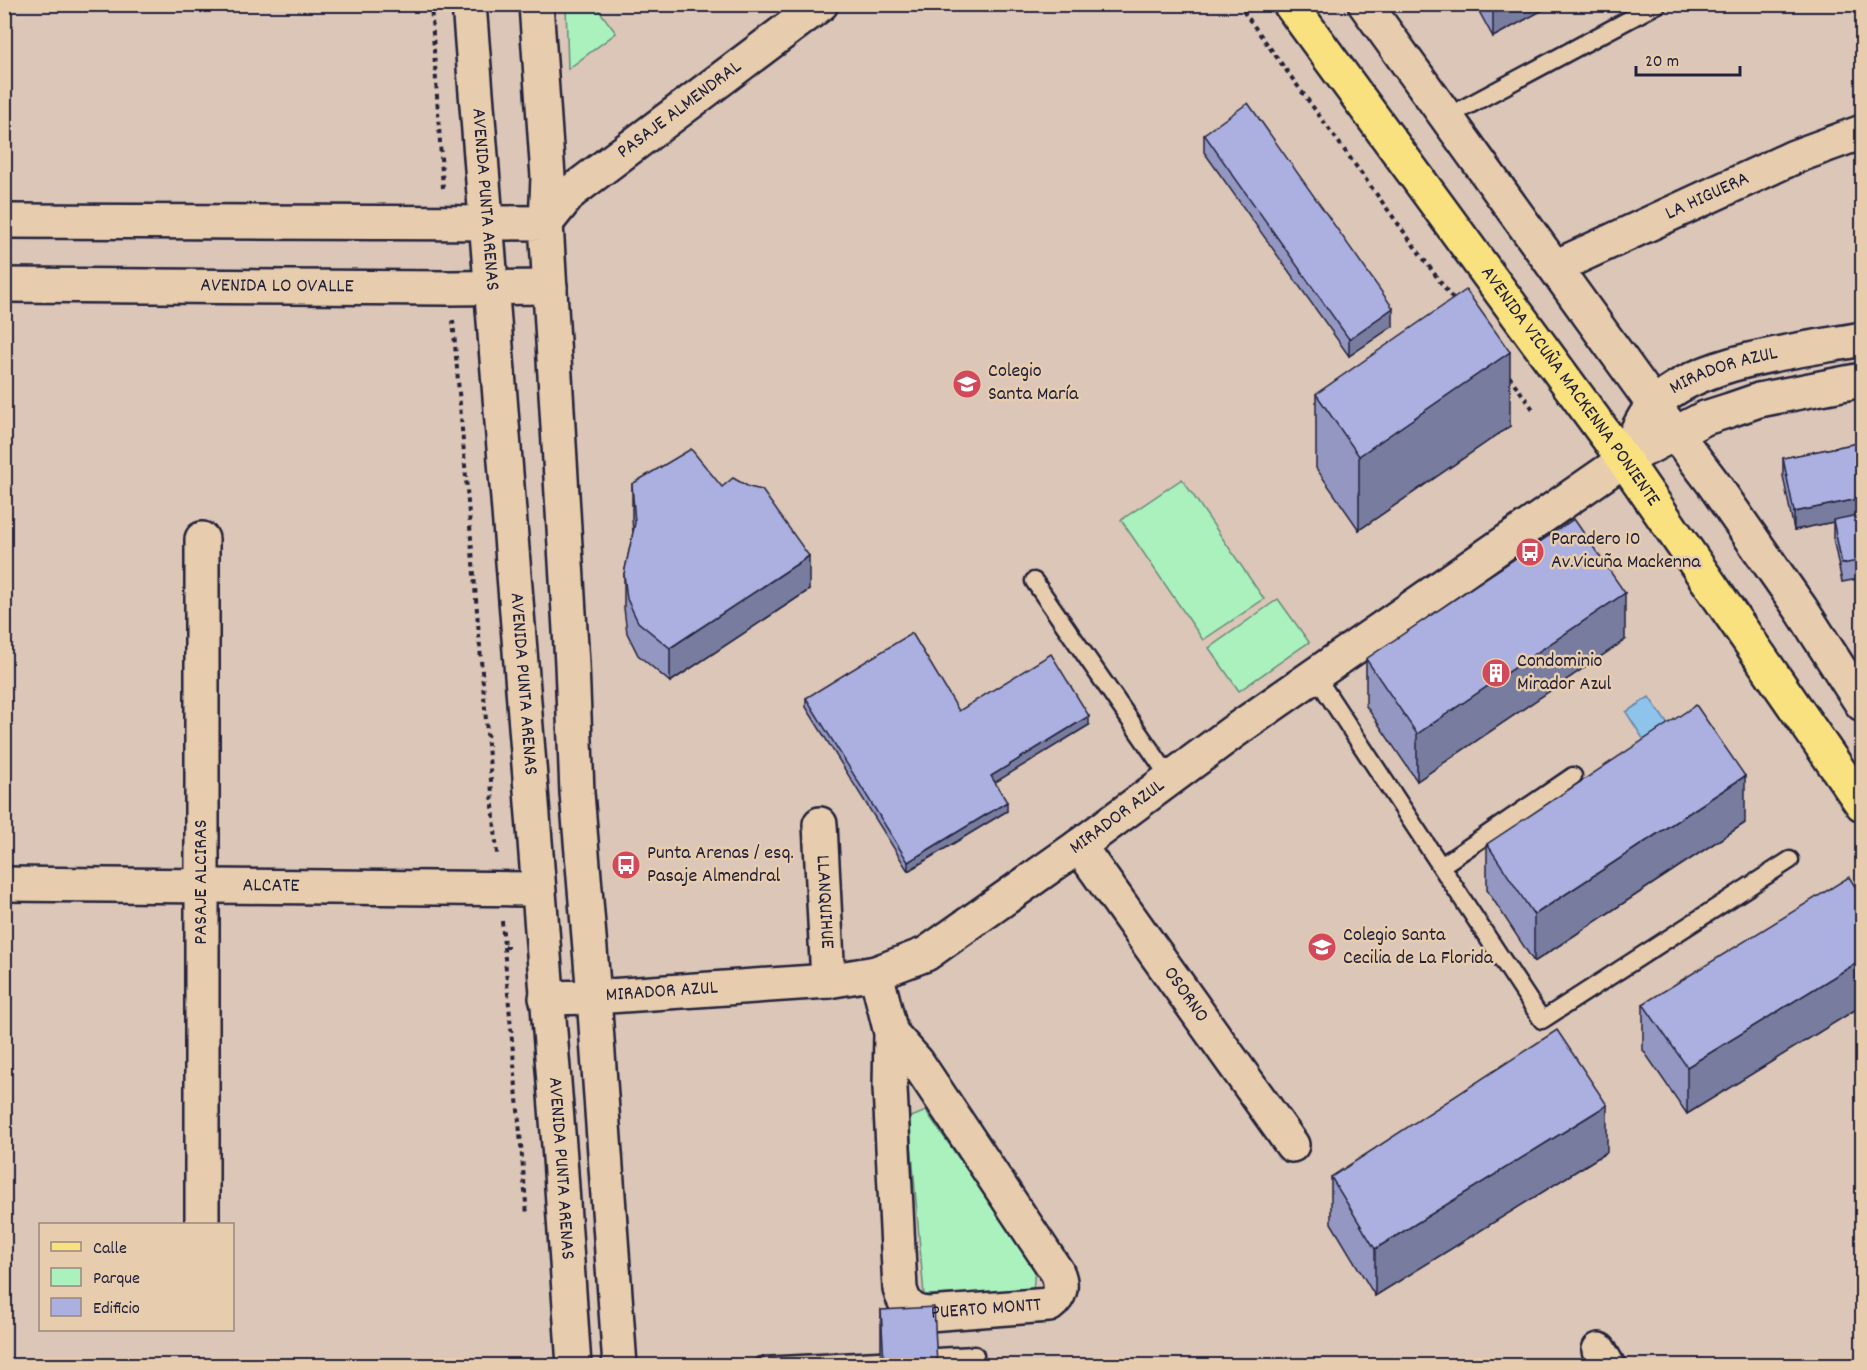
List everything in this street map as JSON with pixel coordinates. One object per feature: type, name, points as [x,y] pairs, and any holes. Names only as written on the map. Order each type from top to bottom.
[{"type":"main road","name":"AVENIDA PUNTA ARENAS","points":[[469,4],[561,1169],[574,1365]]},
{"type":"main road","points":[[536,4],[548,177],[546,223],[572,664],[577,793],[620,1365]]},
{"type":"main road","name":"PASAJE ALMENDRAL","points":[[546,223],[571,192],[821,4]]},
{"type":"main road","name":"AVENIDA VICUÑA MACKENNA PONIENTE","points":[[1290,4],[1624,460],[1863,804]]},
{"type":"main road","points":[[1365,4],[1676,433],[1858,690]]},
{"type":"main road","name":"LA HIGUERA","points":[[1555,267],[1794,157],[1863,132]]},
{"type":"main road","points":[[4,221],[546,223]]},
{"type":"main road","name":"AVENIDA LO OVALLE","points":[[4,285],[550,287]]},
{"type":"main road","name":"MIRADOR AZUL","points":[[1624,460],[1639,428],[1654,405],[1691,379],[1724,366],[1863,339]]},
{"type":"main road","name":"MIRADOR AZUL","points":[[546,998],[594,997],[828,981],[876,973],[926,954],[1079,846],[1170,778],[1624,460],[1705,418],[1759,400],[1863,380]]},
{"type":"main road","name":"PASAJE ALCIRAS","points":[[202,539],[202,1223]]},
{"type":"main road","name":"LLANQUIHUE","points":[[820,824],[828,981]]},
{"type":"main road","name":"OSORNO","points":[[1079,846],[1292,1144]]},
{"type":"main road","name":"ALCATE","points":[[4,884],[538,889]]},
{"type":"main road","name":"PUERTO MONTT","points":[[876,973],[891,1033],[890,1088],[902,1299],[918,1314],[1049,1305],[1058,1296],[1061,1288],[1057,1272],[917,1062],[891,1033]]},
{"type":"lane","points":[[1447,117],[1658,4]]},
{"type":"lane","points":[[1034,582],[1170,778]]},
{"type":"lane","points":[[1316,675],[1542,1020],[1790,860]]},
{"type":"lane","points":[[1441,866],[1573,776]]},
{"type":"lane","points":[[762,1365],[975,1355],[975,1365]]},
{"type":"path","points":[[431,4],[443,188]]},
{"type":"path","points":[[1238,4],[1459,308]]},
{"type":"path","points":[[1507,374],[1535,412]]},
{"type":"path","points":[[504,947],[527,1222]]},
{"type":"green space","points":[[566,5],[595,5],[616,33],[568,69]]},
{"type":"green space","points":[[1182,479],[1264,599],[1203,640],[1121,520]]},
{"type":"green space","points":[[1278,599],[1309,642],[1239,691],[1209,648]]},
{"type":"green space","points":[[926,1111],[1035,1268],[1033,1292],[924,1295],[909,1118]]},
{"type":"water","points":[[1649,697],[1673,732],[1649,748],[1626,712]]},
{"type":"building","points":[[1248,103],[1393,308],[1349,339],[1204,134]]},
{"type":"building","points":[[1466,290],[1510,352],[1359,456],[1316,394]]},
{"type":"building","points":[[1863,442],[1863,498],[1794,512],[1783,458]]},
{"type":"building","points":[[691,449],[722,487],[733,478],[749,487],[762,490],[809,556],[670,648],[638,622],[627,599],[624,574],[635,523],[632,484]]},
{"type":"building","points":[[1863,514],[1863,560],[1842,564],[1833,520]]},
{"type":"building","points":[[1574,519],[1625,593],[1417,734],[1366,659]]},
{"type":"building","points":[[912,633],[959,711],[1051,654],[1089,716],[991,776],[1007,802],[908,862],[806,698]]},
{"type":"building","points":[[1696,705],[1745,776],[1534,915],[1487,844]]},
{"type":"building","points":[[1849,877],[1863,899],[1863,959],[1687,1067],[1643,1004]]},
{"type":"building","points":[[1557,1030],[1607,1105],[1375,1249],[1331,1177]]},
{"type":"building","points":[[934,1307],[937,1365],[860,1365],[860,1362],[884,1362],[881,1310]]},
{"type":"place","name":"Colegio Santa María","points":[[967,384]]},
{"type":"place","name":"Paradero 10 Av.Vicuña Mackenna","points":[[1530,552]]},
{"type":"place","name":"Condominio Mirador Azul","points":[[1496,673]]},
{"type":"place","name":"Punta Arenas / esq. Pasaje Almendral","points":[[626,865]]},
{"type":"place","name":"Colegio Santa Cecilia de La Florida","points":[[1322,947]]}]
